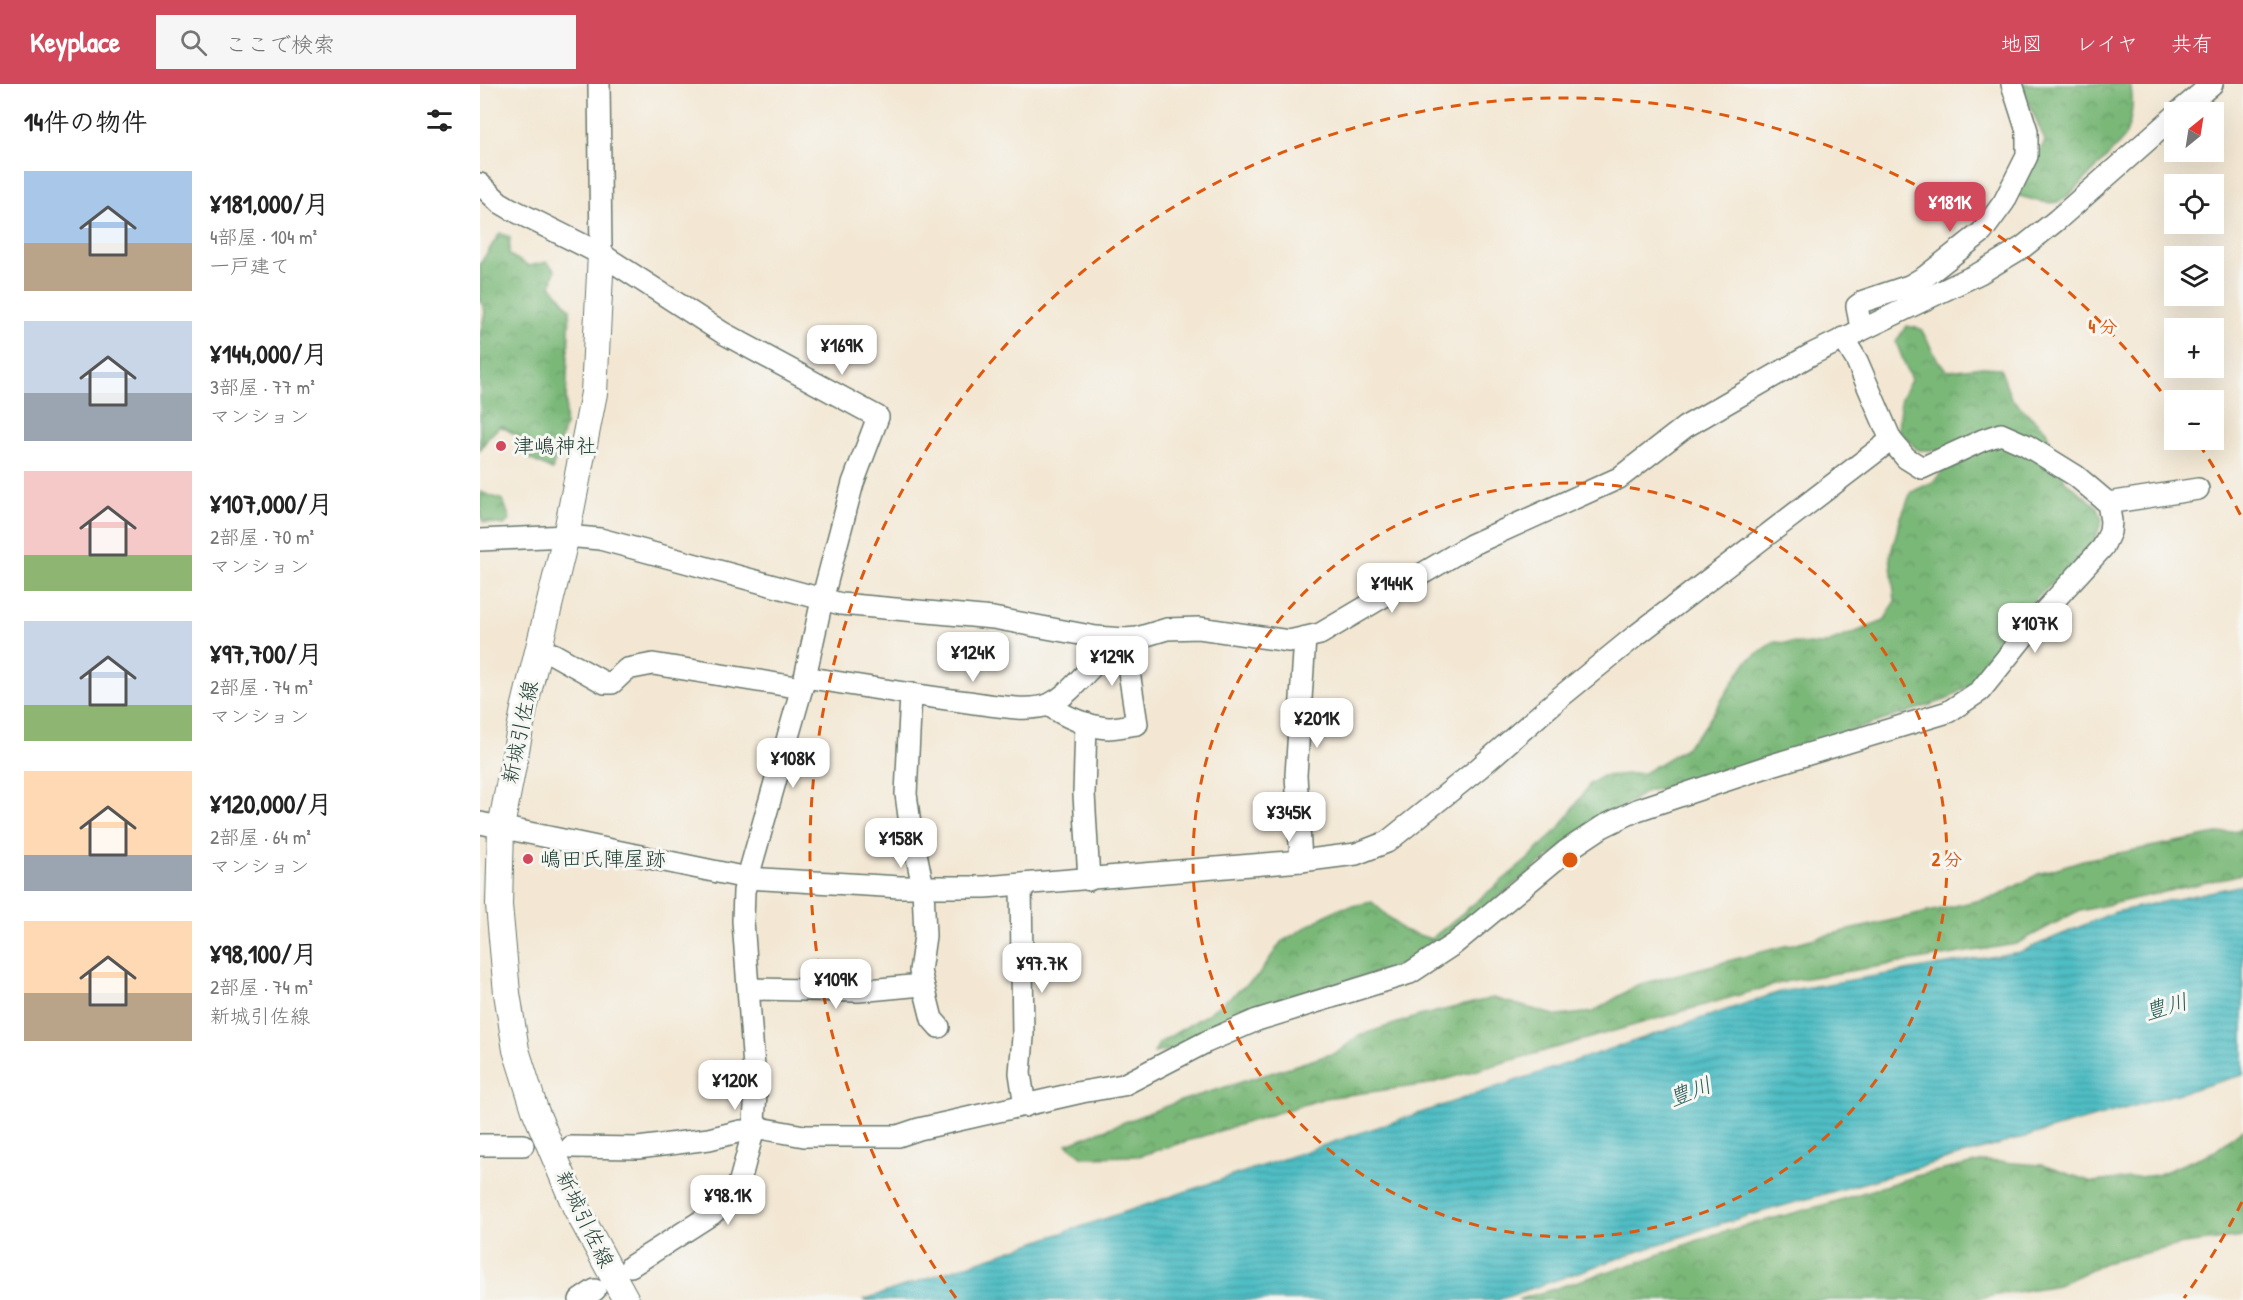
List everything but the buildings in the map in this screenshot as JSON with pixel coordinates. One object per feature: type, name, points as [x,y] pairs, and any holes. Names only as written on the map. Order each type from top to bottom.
[{"type":"main road","name":"新城引佐線","points":[[601,254],[594,393],[566,536],[539,650],[491,825],[507,993],[516,1050],[535,1110],[576,1208],[626,1300]]},
{"type":"street","points":[[599,84],[601,254]]},
{"type":"street","points":[[571,1147],[638,1148],[709,1139],[754,1128],[804,1136],[897,1136],[1082,1092],[1123,1085],[1206,1042],[1257,1020],[1410,973],[1454,944],[1566,851],[1602,827],[1637,810],[1772,765],[1948,712],[1980,691],[2041,615],[2103,547],[2110,532],[2111,520],[2108,503],[2076,476],[2026,445],[2001,434],[1922,468],[1906,458],[1891,440],[1857,362],[1852,333],[1857,306],[1864,301],[1909,286],[1926,276],[1982,232],[2004,202],[2027,156],[2027,131],[2012,84]]},
{"type":"street","points":[[2191,102],[2212,84]]},
{"type":"street","points":[[539,650],[554,654],[605,683],[612,683],[627,669],[653,664],[1007,707],[1036,707],[1049,705],[1061,696],[1095,662],[1113,649],[1125,642],[1167,629],[1198,628],[1289,641],[1320,634],[1471,545],[1619,478],[1685,428],[1852,333],[1980,273],[2023,247],[2057,220],[2164,126]]},
{"type":"street","points":[[480,183],[499,202],[601,254],[723,333],[878,417],[853,483],[803,683],[747,878],[744,921],[756,1094],[754,1128],[740,1181],[732,1196],[712,1214],[632,1266]]},
{"type":"street","points":[[491,825],[747,878],[923,887],[986,887],[1089,880],[1356,854],[1387,842],[1479,768],[1634,637],[1891,440]]},
{"type":"street","points":[[2108,503],[2198,489]]},
{"type":"street","points":[[480,540],[566,536],[600,538],[841,604],[993,618],[1125,642]]},
{"type":"street","points":[[1301,861],[1296,776],[1305,638]]},
{"type":"street","points":[[1049,705],[1086,723],[1107,728],[1137,724],[1125,642]]},
{"type":"street","points":[[911,694],[906,794],[923,887],[925,936],[920,971],[932,1019],[939,1027]]},
{"type":"street","points":[[1086,723],[1084,794],[1089,880]]},
{"type":"street","points":[[1021,885],[1023,1037],[1020,1073],[1025,1107]]},
{"type":"street","points":[[749,989],[858,991],[922,985]]},
{"type":"street","points":[[480,1145],[523,1145]]},
{"type":"green space","points":[[2021,84],[2130,84],[2132,109],[2126,134],[2085,179],[2057,202],[2040,202],[2017,195],[2045,141]]},
{"type":"green space","points":[[500,233],[510,237],[509,255],[529,266],[547,262],[555,270],[551,285],[570,309],[565,425],[552,470],[528,458],[528,441],[500,426],[480,450],[480,334],[485,312],[480,298],[480,264]]},
{"type":"green space","points":[[1906,326],[1921,329],[1939,362],[1948,371],[1982,367],[2000,368],[2011,398],[2046,431],[2065,481],[2098,507],[2102,520],[2093,545],[2026,608],[1978,679],[1948,699],[1702,780],[1647,791],[1547,858],[1420,960],[1260,1006],[1177,1049],[1154,1053],[1159,1043],[1206,1015],[1258,976],[1281,942],[1337,909],[1372,902],[1403,930],[1431,939],[1527,860],[1561,826],[1590,784],[1602,776],[1644,773],[1684,749],[1705,726],[1746,662],[1773,642],[1822,645],[1884,621],[1895,601],[1890,556],[1911,492],[1933,482],[1947,467],[1937,450],[1918,450],[1898,430],[1901,398],[1911,380],[1896,342]]},
{"type":"green space","points":[[480,492],[503,500],[510,519],[504,525],[483,522]]},
{"type":"green space","points":[[2243,829],[2243,874],[2076,912],[2016,944],[1788,981],[1429,1084],[1325,1098],[1139,1156],[1083,1157],[1067,1144],[1177,1102],[1338,1052],[1358,1036],[1419,1016],[1493,998],[1558,1016],[1593,1012],[1637,985],[1819,937],[1998,896],[2038,874],[2083,860]]},
{"type":"green space","points":[[2243,1129],[2243,1237],[2183,1244],[2104,1263],[2058,1285],[1967,1300],[1518,1300],[1642,1261],[1715,1234],[1827,1204],[1916,1176],[1984,1161],[2042,1165],[2092,1182],[2157,1175],[2215,1151]]},
{"type":"water","name":"豊川","points":[[2243,885],[2243,1075],[1712,1226],[1498,1300],[863,1300],[1780,992],[2020,952],[2115,912]]},
{"type":"place","name":"津嶋神社","points":[[501,446]]},
{"type":"place","name":"嶋田氏陣屋跡","points":[[528,859]]}]
